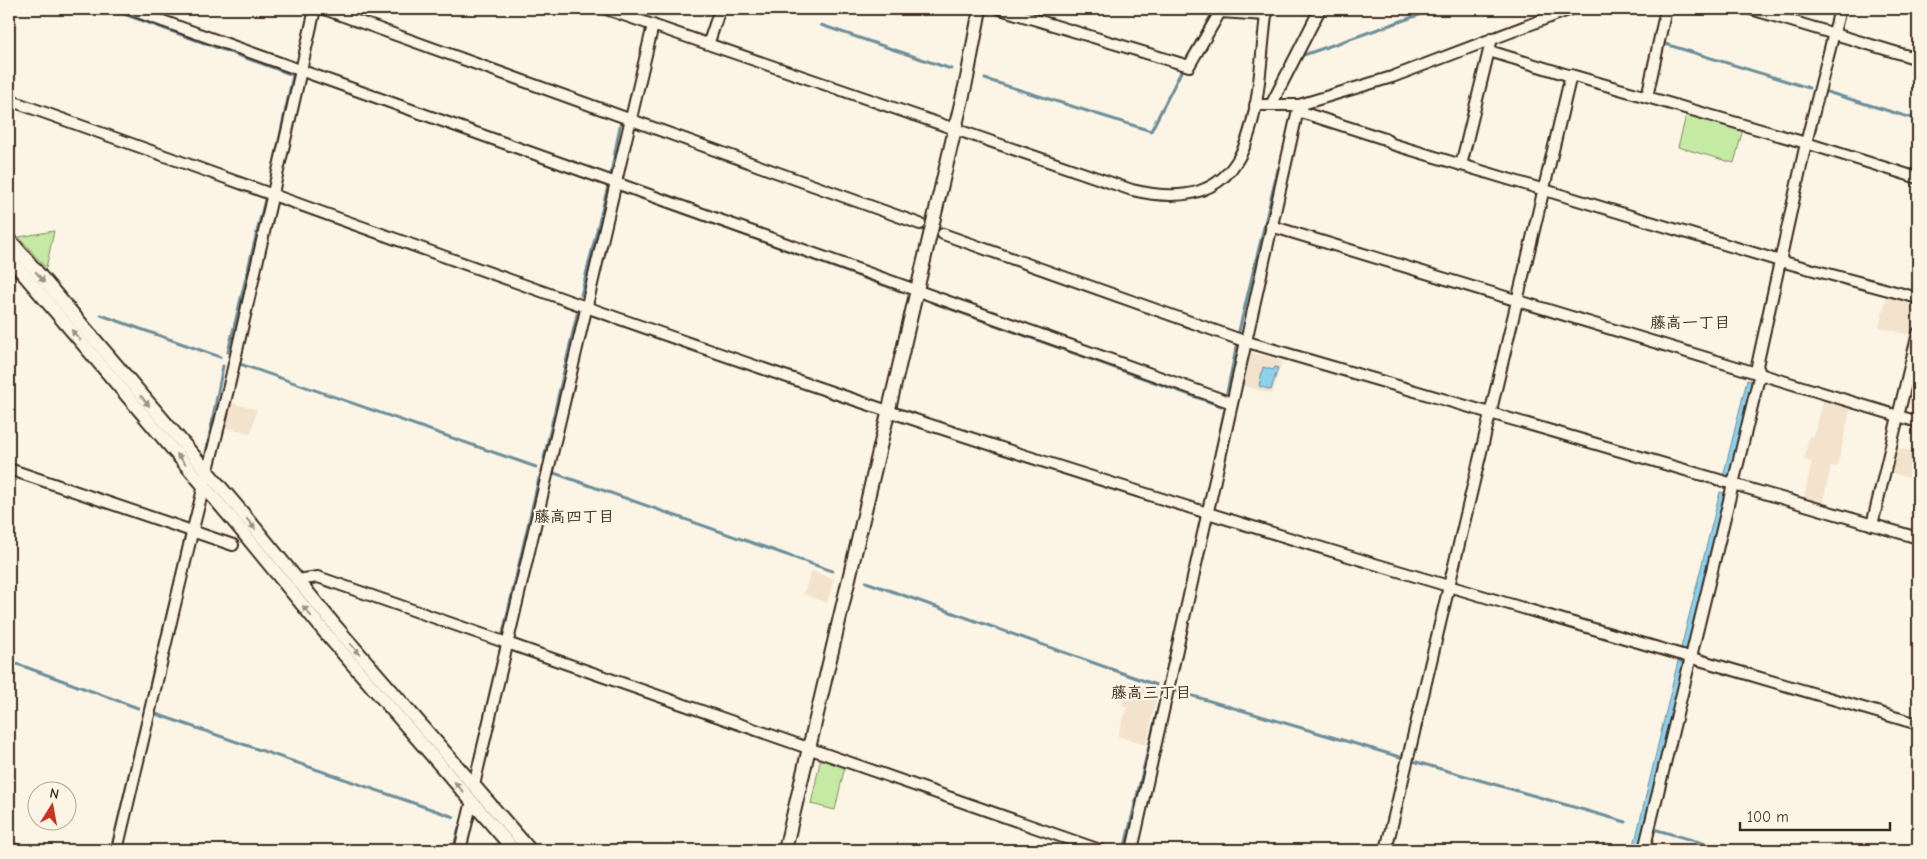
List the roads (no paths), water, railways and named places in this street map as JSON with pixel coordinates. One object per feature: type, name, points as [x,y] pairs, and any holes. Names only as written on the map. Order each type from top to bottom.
[{"type":"street","points":[[129,9],[1232,403]]},
{"type":"street","points":[[117,850],[192,533],[208,474],[314,9]]},
{"type":"street","points":[[324,9],[920,224]]},
{"type":"street","points":[[606,9],[709,42],[1132,190],[1174,197],[1194,193],[1210,187],[1234,167],[1244,152],[1256,105],[1268,12],[1220,12],[1189,66],[1000,9]]},
{"type":"street","points":[[709,42],[720,9]]},
{"type":"street","points":[[785,850],[967,78],[980,9]]},
{"type":"street","points":[[1271,104],[1320,9]]},
{"type":"street","points":[[1256,105],[1299,105],[1392,77],[1558,11],[1571,9]]},
{"type":"street","points":[[1647,97],[1666,9]]},
{"type":"street","points":[[1751,9],[1918,59]]},
{"type":"street","points":[[1644,850],[1760,374],[1757,366],[1780,261],[1806,143],[1840,9]]},
{"type":"street","points":[[474,786],[653,25]]},
{"type":"street","points":[[1461,165],[1492,38]]},
{"type":"street","points":[[1489,51],[1806,143],[1918,178]]},
{"type":"street","points":[[1386,850],[1571,76]]},
{"type":"street","points":[[9,100],[888,411],[1209,515],[1918,724]]},
{"type":"street","points":[[1299,105],[1304,113],[1461,165],[1780,261],[1918,298]]},
{"type":"street","points":[[1132,850],[1209,515],[1244,341],[1299,105]]},
{"type":"street","points":[[1271,226],[1918,422]]},
{"type":"street","points":[[943,234],[1244,341],[1918,538]]},
{"type":"street","points":[[9,240],[297,580],[530,850]]},
{"type":"street","points":[[9,257],[328,636],[514,850]]},
{"type":"street","points":[[1872,524],[1918,333]]},
{"type":"street","points":[[9,469],[192,533],[233,545]]},
{"type":"street","points":[[297,580],[318,577],[1100,850]]},
{"type":"street","points":[[460,850],[472,801]]},
{"type":"street","points":[[9,847],[15,850]]},
{"type":"water","points":[[1263,367],[1273,370],[1275,367],[1278,368],[1271,390],[1259,386]]},
{"type":"water","points":[[1747,380],[1752,381],[1729,479],[1723,477]]},
{"type":"water","points":[[1720,492],[1726,493],[1688,649],[1681,648]]},
{"type":"water","points":[[1678,661],[1684,664],[1639,850],[1633,850]]},
{"type":"waterway","points":[[110,9],[293,75],[270,183]]},
{"type":"waterway","points":[[301,49],[308,9]]},
{"type":"waterway","points":[[1187,58],[1215,9]]},
{"type":"waterway","points":[[1298,57],[1436,9]]},
{"type":"waterway","points":[[821,25],[951,69]]},
{"type":"waterway","points":[[1662,43],[1809,88]]},
{"type":"waterway","points":[[985,79],[1151,131],[1183,68]]},
{"type":"waterway","points":[[330,86],[608,186],[581,295]]},
{"type":"waterway","points":[[1827,92],[1918,120]]},
{"type":"waterway","points":[[611,173],[621,121],[619,120]]},
{"type":"waterway","points":[[1238,335],[1278,169]]},
{"type":"waterway","points":[[619,190],[900,291]]},
{"type":"waterway","points":[[228,352],[265,199]]},
{"type":"waterway","points":[[931,302],[1221,406]]},
{"type":"waterway","points":[[544,458],[578,310]]},
{"type":"waterway","points":[[101,315],[220,357]]},
{"type":"waterway","points":[[1227,392],[1237,344]]},
{"type":"waterway","points":[[240,364],[536,467]]},
{"type":"waterway","points":[[206,453],[223,366]]},
{"type":"waterway","points":[[1215,456],[1225,408]]},
{"type":"waterway","points":[[554,473],[832,571]]},
{"type":"waterway","points":[[503,633],[539,478]]},
{"type":"waterway","points":[[189,524],[190,518]]},
{"type":"waterway","points":[[147,698],[185,539]]},
{"type":"waterway","points":[[866,582],[1156,685]]},
{"type":"waterway","points":[[474,762],[500,650]]},
{"type":"waterway","points":[[1164,681],[1171,653]]},
{"type":"waterway","points":[[9,661],[138,708]]},
{"type":"waterway","points":[[1176,691],[1400,757]]},
{"type":"waterway","points":[[1124,850],[1161,696]]},
{"type":"waterway","points":[[156,714],[454,817]]},
{"type":"waterway","points":[[111,850],[142,721]]},
{"type":"waterway","points":[[1413,761],[1626,822]]},
{"type":"waterway","points":[[453,850],[459,827]]},
{"type":"waterway","points":[[1657,830],[1727,850]]},
{"type":"district","name":"藤高一丁目","points":[[1690,323]]},
{"type":"district","name":"藤高四丁目","points":[[574,517]]},
{"type":"district","name":"藤高三丁目","points":[[1151,693]]}]
